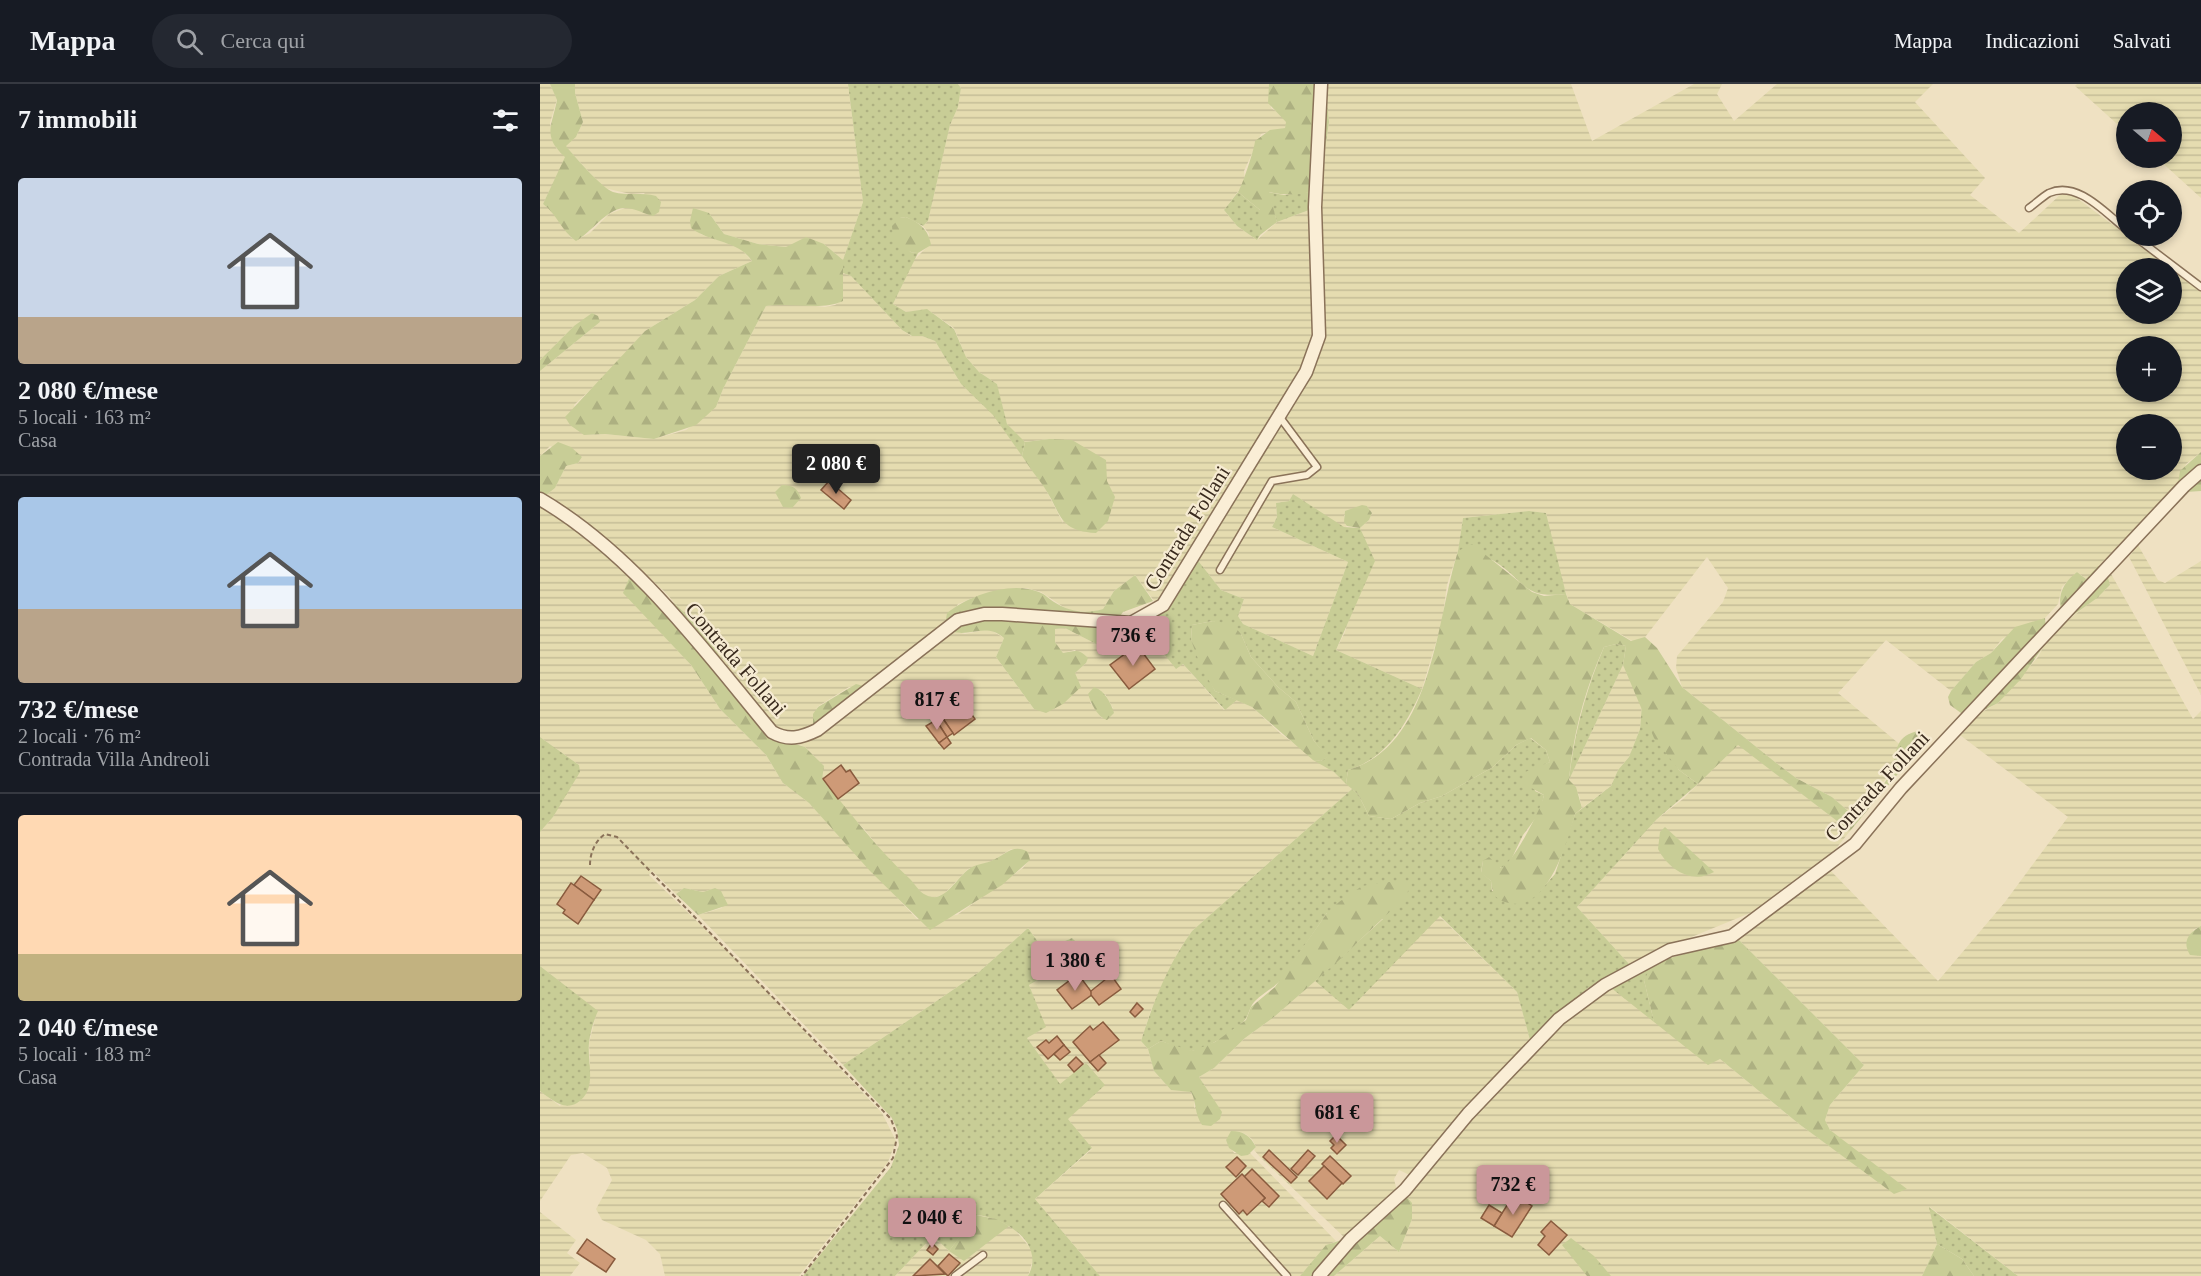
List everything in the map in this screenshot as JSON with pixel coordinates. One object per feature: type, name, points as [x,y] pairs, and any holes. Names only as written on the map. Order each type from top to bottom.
[{"type":"street","name":"Contrada Follani","points":[[540,499],[563,512],[609,549],[660,600],[772,732],[789,738],[817,730],[958,620],[984,614],[1002,614],[1131,623],[1163,605],[1306,372],[1319,336],[1314,207],[1321,84]]},
{"type":"street","name":"Contrada Follani","points":[[1319,1276],[1351,1239],[1405,1190],[1468,1114],[1559,1018],[1605,985],[1670,950],[1732,936],[1855,844],[1901,788],[2184,486],[2201,471]]},
{"type":"lane","points":[[2029,208],[2049,193],[2071,190],[2081,194],[2116,221]]},
{"type":"lane","points":[[2147,246],[2201,288]]},
{"type":"lane","points":[[1220,570],[1272,481],[1307,475],[1317,467],[1279,416]]},
{"type":"lane","points":[[1223,1205],[1287,1276]]},
{"type":"lane","points":[[956,1276],[983,1255]]},
{"type":"path","points":[[590,865],[592,852],[599,838],[605,834],[617,837],[891,1119],[897,1136],[893,1158],[802,1276]]},
{"type":"shaded area","points":[[540,84],[550,84],[557,99],[550,123],[556,148],[566,157],[543,204],[554,212],[570,237],[576,240],[590,233],[609,214],[625,208],[645,193],[631,194],[604,188],[565,146],[576,137],[583,122],[575,93],[575,84],[848,84],[863,202],[843,260],[824,244],[786,247],[758,244],[724,234],[709,213],[700,234],[739,247],[752,261],[719,276],[695,300],[645,331],[603,378],[574,405],[584,435],[605,434],[654,439],[686,430],[716,407],[766,306],[787,303],[825,307],[835,305],[843,300],[843,273],[851,276],[902,330],[911,336],[922,336],[935,341],[961,384],[993,414],[1045,488],[1063,523],[1049,439],[1025,442],[1014,433],[1007,424],[1002,410],[997,384],[979,372],[966,357],[954,328],[928,310],[906,312],[893,304],[914,260],[926,248],[929,234],[923,226],[928,221],[950,125],[958,107],[961,88],[958,84],[1269,84],[1271,108],[1281,114],[1287,122],[1285,128],[1261,134],[1244,171],[1245,182],[1224,210],[1237,226],[1257,240],[1277,222],[1309,210],[1314,344],[1170,589],[1157,605],[1135,575],[1114,591],[1103,609],[1092,612],[1068,610],[1041,592],[1026,588],[1001,590],[970,599],[958,604],[945,626],[871,688],[849,687],[817,707],[813,727],[782,736],[746,700],[714,647],[664,591],[616,548],[545,496],[555,488],[566,466],[578,463],[582,457],[550,446],[540,456],[540,371],[600,322],[574,326],[540,360]]},
{"type":"shaded area","points":[[1325,84],[1571,84],[1592,141],[1694,84],[1722,84],[1717,94],[1734,121],[1777,84],[1933,84],[1915,102],[1985,178],[1970,195],[2019,233],[2062,193],[2074,196],[2116,227],[2116,246],[2141,246],[2158,258],[2116,258],[2116,324],[2182,324],[2182,277],[2201,291],[2201,452],[2186,464],[2182,474],[2182,414],[2116,414],[2116,480],[2180,480],[2178,484],[2086,579],[2077,572],[2062,587],[2058,604],[2045,618],[2002,639],[1991,653],[1976,662],[1951,691],[1886,640],[1838,693],[1909,752],[1854,816],[1832,797],[1796,778],[1682,687],[1676,668],[1677,656],[1723,602],[1728,588],[1707,557],[1639,645],[1570,604],[1562,582],[1546,513],[1529,511],[1463,518],[1458,551],[1447,585],[1442,622],[1422,689],[1336,650],[1345,632],[1368,548],[1360,528],[1369,520],[1372,513],[1367,506],[1344,515],[1347,526],[1344,528],[1293,494],[1289,501],[1276,503],[1277,517],[1272,527],[1348,562],[1313,656],[1243,624],[1238,616],[1244,599],[1221,590],[1196,558],[1325,337],[1319,242],[1319,190],[1329,122]]},
{"type":"shaded area","points":[[2077,84],[2201,84],[2201,198],[2168,168],[2182,168],[2182,102],[2116,102],[2116,123],[2075,86]]},
{"type":"shaded area","points":[[540,503],[572,523],[630,576],[624,593],[691,665],[720,709],[766,755],[783,783],[809,803],[917,919],[957,915],[1023,868],[1029,860],[1028,852],[1011,849],[992,861],[968,869],[944,894],[933,898],[924,895],[894,867],[865,830],[840,804],[821,779],[818,760],[805,747],[796,743],[949,630],[965,634],[989,629],[1004,638],[996,657],[1034,709],[1086,663],[1075,650],[1063,653],[1055,642],[1055,629],[1065,628],[1098,645],[1115,630],[1139,622],[1176,668],[1183,664],[1224,710],[1237,700],[1252,707],[1281,734],[1334,772],[1352,789],[1192,931],[1179,950],[1151,1010],[1141,1041],[1148,1049],[1154,1071],[1171,1090],[1190,1091],[1195,1099],[1194,1108],[1210,1094],[1199,1077],[1214,1068],[1245,1038],[1274,1017],[1315,981],[1349,1009],[1439,916],[1517,992],[1530,1040],[1446,1131],[1414,1177],[1399,1170],[1394,1179],[1397,1191],[1344,1237],[1261,1158],[1254,1150],[1256,1147],[1252,1139],[1244,1133],[1226,1140],[1234,1153],[1250,1153],[1336,1241],[1326,1246],[1300,1276],[1100,1276],[1035,1199],[1092,1149],[1068,1119],[1060,1085],[1027,1038],[1045,1027],[1029,985],[1087,952],[1072,938],[1044,950],[1028,928],[979,972],[843,1065],[698,915],[722,908],[715,888],[703,892],[684,888],[676,894],[652,871],[649,875],[740,963],[882,1113],[896,1141],[888,1162],[799,1276],[665,1276],[660,1254],[646,1240],[602,1220],[596,1209],[612,1180],[607,1168],[583,1153],[571,1155],[540,1201],[540,1091],[560,1106],[590,1064],[589,1043],[597,1011],[540,966],[540,832],[553,817],[579,765],[540,737]],"holes":[[[1105,694],[1113,708],[1102,718],[1090,702]]]},
{"type":"shaded area","points":[[2138,545],[2158,580],[2165,583],[2201,561],[2201,695],[2129,557]]},
{"type":"shaded area","points":[[2110,572],[2193,719],[2201,711],[2201,926],[2193,930],[2201,956],[2201,1276],[2018,1276],[1930,1207],[1937,1244],[1922,1276],[1334,1276],[1380,1236],[1399,1252],[1412,1219],[1405,1195],[1425,1175],[1453,1135],[1519,1067],[1570,1016],[1610,987],[1720,1059],[1799,1124],[1894,1193],[1830,1130],[1825,1120],[1830,1105],[1864,1065],[1738,939],[1830,870],[1938,981],[2005,902],[2068,817],[1952,729],[1998,703],[2038,657],[2049,636],[2110,586],[2107,574]]},
{"type":"shaded area","points":[[1623,665],[1642,704],[1640,729],[1629,757],[1618,770],[1611,786],[1582,808],[1579,795],[1569,780]]},
{"type":"shaded area","points":[[1738,744],[1850,831],[1831,855],[1796,884],[1755,911],[1650,954],[1630,965],[1577,907],[1657,819],[1683,799]]},
{"type":"shaded area","points":[[540,1212],[576,1240],[567,1253],[580,1263],[570,1276],[540,1276]]},
{"type":"shaded area","points":[[1002,1222],[1015,1230],[1032,1250],[1033,1259],[1028,1276],[895,1276],[933,1236],[949,1251]]},
{"type":"green space","points":[[550,84],[575,84],[575,93],[583,122],[576,137],[566,146],[608,190],[624,194],[656,196],[661,202],[659,212],[653,216],[624,208],[605,217],[576,241],[567,233],[543,204],[565,157],[553,143],[551,137],[551,124],[557,100]]},
{"type":"green space","points":[[848,84],[958,84],[961,88],[928,221],[923,226],[906,217],[900,218],[910,252],[918,253],[893,304],[906,312],[927,309],[954,329],[966,357],[979,372],[997,384],[1007,424],[1025,442],[1022,456],[993,415],[961,384],[935,341],[922,336],[912,336],[902,330],[851,276],[843,273],[843,260],[863,202]]},
{"type":"green space","points":[[1269,84],[1325,84],[1329,122],[1319,190],[1294,194],[1269,192],[1277,222],[1260,235],[1260,210],[1238,192],[1255,141],[1270,130],[1285,128],[1286,122],[1268,103]]},
{"type":"green space","points":[[1238,192],[1260,210],[1260,235],[1257,240],[1237,226],[1224,210]]},
{"type":"green space","points":[[1268,192],[1284,195],[1310,192],[1309,210],[1277,222]]},
{"type":"green space","points":[[693,208],[709,213],[724,234],[758,244],[786,247],[806,237],[824,244],[843,260],[843,301],[816,306],[766,306],[716,407],[696,425],[654,439],[605,434],[584,435],[570,425],[565,417],[645,331],[695,300],[719,276],[752,261],[732,245],[707,237],[691,228]]},
{"type":"green space","points":[[906,217],[923,227],[930,239],[931,245],[918,253],[907,251],[899,246],[894,237],[892,226],[900,218]]},
{"type":"green space","points":[[592,313],[598,316],[600,322],[540,371],[540,360],[574,326]]},
{"type":"green space","points":[[1049,439],[1072,440],[1106,460],[1107,481],[1115,497],[1108,521],[1096,533],[1074,529],[1062,519],[1044,487],[1022,456],[1025,442]]},
{"type":"green space","points":[[558,442],[571,447],[582,457],[578,463],[566,466],[555,488],[545,496],[540,494],[540,456]]},
{"type":"green space","points":[[2201,452],[2201,491],[2186,492],[2178,484],[2179,480],[2182,480],[2182,469]]},
{"type":"green space","points":[[782,485],[794,488],[801,498],[792,508],[783,507],[775,492]]},
{"type":"green space","points":[[1293,494],[1344,527],[1360,528],[1375,561],[1336,650],[1422,689],[1394,738],[1373,758],[1348,770],[1346,784],[1334,772],[1313,760],[1321,761],[1327,757],[1314,741],[1296,702],[1278,687],[1251,657],[1241,634],[1213,621],[1192,625],[1191,640],[1215,691],[1237,700],[1225,710],[1183,664],[1176,669],[1139,622],[1148,617],[1196,558],[1221,590],[1244,599],[1238,616],[1243,624],[1313,656],[1348,562],[1272,527],[1277,517],[1276,503],[1289,501]]},
{"type":"green space","points":[[1362,505],[1367,506],[1372,513],[1369,520],[1360,528],[1347,526],[1344,522],[1345,511]]},
{"type":"green space","points":[[1529,511],[1546,513],[1566,594],[1552,595],[1532,591],[1490,559],[1458,551],[1463,518]]},
{"type":"green space","points":[[1472,544],[1532,592],[1544,596],[1566,594],[1570,604],[1631,641],[1645,637],[1657,648],[1682,687],[1796,778],[1832,797],[1854,816],[1889,776],[1899,743],[1903,738],[1919,731],[1923,737],[1917,751],[1850,831],[1738,745],[1698,784],[1679,770],[1654,738],[1623,665],[1626,646],[1616,644],[1604,647],[1591,679],[1573,746],[1569,780],[1576,787],[1582,808],[1575,814],[1567,842],[1553,874],[1543,888],[1533,898],[1520,903],[1501,901],[1494,894],[1491,881],[1481,873],[1483,861],[1489,857],[1501,868],[1506,864],[1526,835],[1542,802],[1544,795],[1521,782],[1525,772],[1550,762],[1546,750],[1531,738],[1516,745],[1493,767],[1442,796],[1420,803],[1391,819],[1369,816],[1358,794],[1346,784],[1348,770],[1376,757],[1398,735],[1414,708],[1427,677],[1458,551]]},
{"type":"green space","points":[[2098,566],[2107,574],[2110,585],[2097,598],[2065,621],[2060,600],[2066,583],[2077,572],[2086,579]]},
{"type":"green space","points":[[1135,575],[1153,601],[1123,612],[1115,630],[1098,645],[1065,628],[1055,629],[1055,642],[1063,653],[1079,651],[1088,658],[1075,673],[1081,687],[1063,704],[1046,713],[1034,709],[996,657],[1004,638],[988,631],[959,633],[945,626],[947,613],[956,606],[1004,589],[1028,589],[1039,592],[1072,610],[1103,609],[1114,591]]},
{"type":"green space","points":[[630,576],[674,603],[689,617],[714,647],[746,700],[779,739],[805,747],[824,766],[822,779],[875,843],[924,894],[939,896],[950,889],[969,869],[991,861],[1013,849],[1028,852],[1030,860],[1002,885],[930,930],[870,871],[809,803],[783,783],[766,755],[720,709],[691,665],[623,593]]},
{"type":"green space","points":[[2045,618],[2047,641],[2021,679],[1998,703],[1980,712],[1961,713],[1950,705],[1948,697],[1951,691],[1976,662],[1991,653],[2015,627]]},
{"type":"green space","points":[[1213,621],[1233,625],[1241,634],[1251,657],[1278,687],[1296,702],[1314,741],[1328,757],[1321,761],[1313,760],[1252,707],[1215,691],[1201,667],[1191,640],[1192,625]]},
{"type":"green space","points":[[1616,644],[1626,646],[1623,665],[1569,780],[1578,729],[1592,679],[1604,647]]},
{"type":"green space","points":[[856,684],[871,688],[813,727],[813,714],[818,707]]},
{"type":"green space","points":[[1094,687],[1104,694],[1113,709],[1114,713],[1107,720],[1097,713],[1089,698],[1088,694]]},
{"type":"green space","points":[[1642,704],[1679,770],[1698,784],[1657,819],[1577,907],[1630,965],[1588,988],[1530,1040],[1517,992],[1440,916],[1349,1010],[1315,981],[1383,919],[1327,913],[1280,981],[1255,1001],[1244,1021],[1227,1035],[1212,1044],[1192,1051],[1161,1041],[1148,1049],[1141,1041],[1162,984],[1192,931],[1352,789],[1358,794],[1369,816],[1391,819],[1420,803],[1442,796],[1493,767],[1516,745],[1530,738],[1546,750],[1550,762],[1544,765],[1535,791],[1544,795],[1540,812],[1523,835],[1509,864],[1502,868],[1483,861],[1481,872],[1491,881],[1492,891],[1539,892],[1555,874],[1575,814],[1611,786],[1618,770],[1629,757],[1640,729]]},
{"type":"green space","points":[[540,737],[579,765],[580,772],[553,817],[540,832]]},
{"type":"green space","points":[[1665,827],[1714,872],[1706,876],[1689,876],[1668,863],[1658,849],[1660,832]]},
{"type":"green space","points":[[1403,880],[1412,886],[1400,902],[1337,962],[1274,1017],[1245,1038],[1214,1068],[1199,1077],[1222,1112],[1220,1119],[1211,1126],[1202,1125],[1191,1092],[1171,1090],[1154,1071],[1148,1049],[1161,1041],[1192,1051],[1215,1042],[1246,1020],[1251,1007],[1275,987],[1327,913],[1339,902],[1362,886]]},
{"type":"green space","points":[[684,888],[703,892],[715,888],[721,891],[728,905],[698,915],[676,894]]},
{"type":"green space","points":[[2201,926],[2201,956],[2190,955],[2187,946],[2188,938]]},
{"type":"green space","points":[[1028,928],[1044,950],[1072,938],[1087,952],[1029,985],[1046,1027],[1027,1038],[1060,1084],[1086,1063],[1105,1085],[1068,1119],[1092,1148],[1035,1199],[1100,1276],[1028,1276],[1032,1264],[1032,1253],[1020,1234],[999,1221],[977,1215],[949,1251],[933,1236],[895,1276],[803,1276],[891,1167],[899,1145],[897,1129],[892,1118],[843,1065],[979,972]]},
{"type":"green space","points":[[1738,939],[1864,1065],[1830,1105],[1825,1120],[1830,1130],[1907,1189],[1894,1194],[1799,1124],[1720,1059],[1708,1065],[1654,1022],[1644,980],[1651,967],[1663,960]]},
{"type":"green space","points":[[1663,960],[1644,980],[1654,1022],[1610,987]]},
{"type":"green space","points":[[540,966],[598,1011],[590,1039],[589,1084],[583,1098],[572,1105],[557,1103],[540,1091]]},
{"type":"green space","points":[[1231,1131],[1246,1135],[1256,1147],[1248,1155],[1241,1156],[1229,1148],[1226,1140]]},
{"type":"green space","points":[[1405,1195],[1412,1203],[1412,1219],[1399,1252],[1380,1236],[1334,1276],[1300,1276],[1326,1245],[1370,1231]]},
{"type":"green space","points":[[1929,1207],[2018,1276],[1974,1276],[1962,1259],[1937,1244]]},
{"type":"green space","points":[[976,1215],[996,1219],[1009,1226],[964,1261],[949,1251]]},
{"type":"green space","points":[[1571,1238],[1594,1256],[1611,1276],[1587,1276],[1562,1245]]},
{"type":"green space","points":[[1937,1244],[1962,1259],[1974,1276],[1922,1276]]},
{"type":"building","points":[[829,481],[851,500],[844,509],[821,490]]},
{"type":"building","points":[[1137,645],[1155,669],[1129,689],[1110,665]]},
{"type":"building","points":[[954,697],[957,702],[940,714],[936,710]]},
{"type":"building","points":[[961,699],[975,719],[954,735],[940,714]]},
{"type":"building","points":[[941,716],[953,733],[947,737],[936,720]]},
{"type":"building","points":[[936,720],[947,737],[939,743],[926,726]]},
{"type":"building","points":[[947,737],[951,743],[944,749],[939,743]]},
{"type":"building","points":[[841,765],[846,772],[850,770],[859,783],[838,799],[823,779]]},
{"type":"building","points":[[581,876],[601,890],[594,900],[574,885]]},
{"type":"building","points":[[571,883],[594,900],[578,924],[563,913],[565,910],[557,904]]},
{"type":"building","points":[[1078,974],[1093,994],[1072,1009],[1057,990]]},
{"type":"building","points":[[1111,975],[1121,989],[1099,1005],[1091,995],[1091,991]]},
{"type":"building","points":[[1137,1003],[1143,1009],[1135,1017],[1130,1012]]},
{"type":"building","points":[[1103,1022],[1119,1040],[1090,1062],[1073,1042],[1090,1026],[1093,1030]]},
{"type":"building","points":[[1057,1036],[1064,1045],[1048,1059],[1037,1047],[1046,1040],[1049,1043]]},
{"type":"building","points":[[1064,1045],[1070,1052],[1060,1060],[1054,1054]]},
{"type":"building","points":[[1099,1055],[1106,1063],[1098,1071],[1090,1062]]},
{"type":"building","points":[[1076,1057],[1083,1064],[1074,1072],[1068,1065]]},
{"type":"building","points":[[1336,1135],[1346,1145],[1337,1154],[1331,1148],[1334,1145],[1330,1141]]},
{"type":"building","points":[[1269,1150],[1297,1177],[1291,1183],[1263,1157]]},
{"type":"building","points":[[1308,1150],[1315,1156],[1298,1175],[1291,1169]]},
{"type":"building","points":[[1330,1156],[1351,1176],[1343,1184],[1322,1164]]},
{"type":"building","points":[[1237,1157],[1246,1166],[1236,1177],[1226,1167]]},
{"type":"building","points":[[1324,1166],[1342,1183],[1327,1199],[1309,1181]]},
{"type":"building","points":[[1252,1169],[1279,1196],[1269,1207],[1262,1201],[1265,1198],[1244,1177]]},
{"type":"building","points":[[1242,1174],[1265,1198],[1247,1215],[1243,1210],[1239,1214],[1221,1194]]},
{"type":"building","points":[[1514,1194],[1532,1206],[1512,1237],[1494,1226]]},
{"type":"building","points":[[1489,1205],[1502,1213],[1494,1226],[1481,1218]]},
{"type":"building","points":[[1551,1221],[1567,1235],[1549,1255],[1538,1245],[1545,1236],[1541,1232]]},
{"type":"building","points":[[587,1239],[615,1259],[606,1272],[577,1253]]},
{"type":"building","points":[[932,1243],[938,1249],[933,1255],[927,1250]]},
{"type":"building","points":[[949,1254],[960,1263],[948,1276],[938,1266]]},
{"type":"building","points":[[930,1259],[945,1274],[913,1276]]}]
